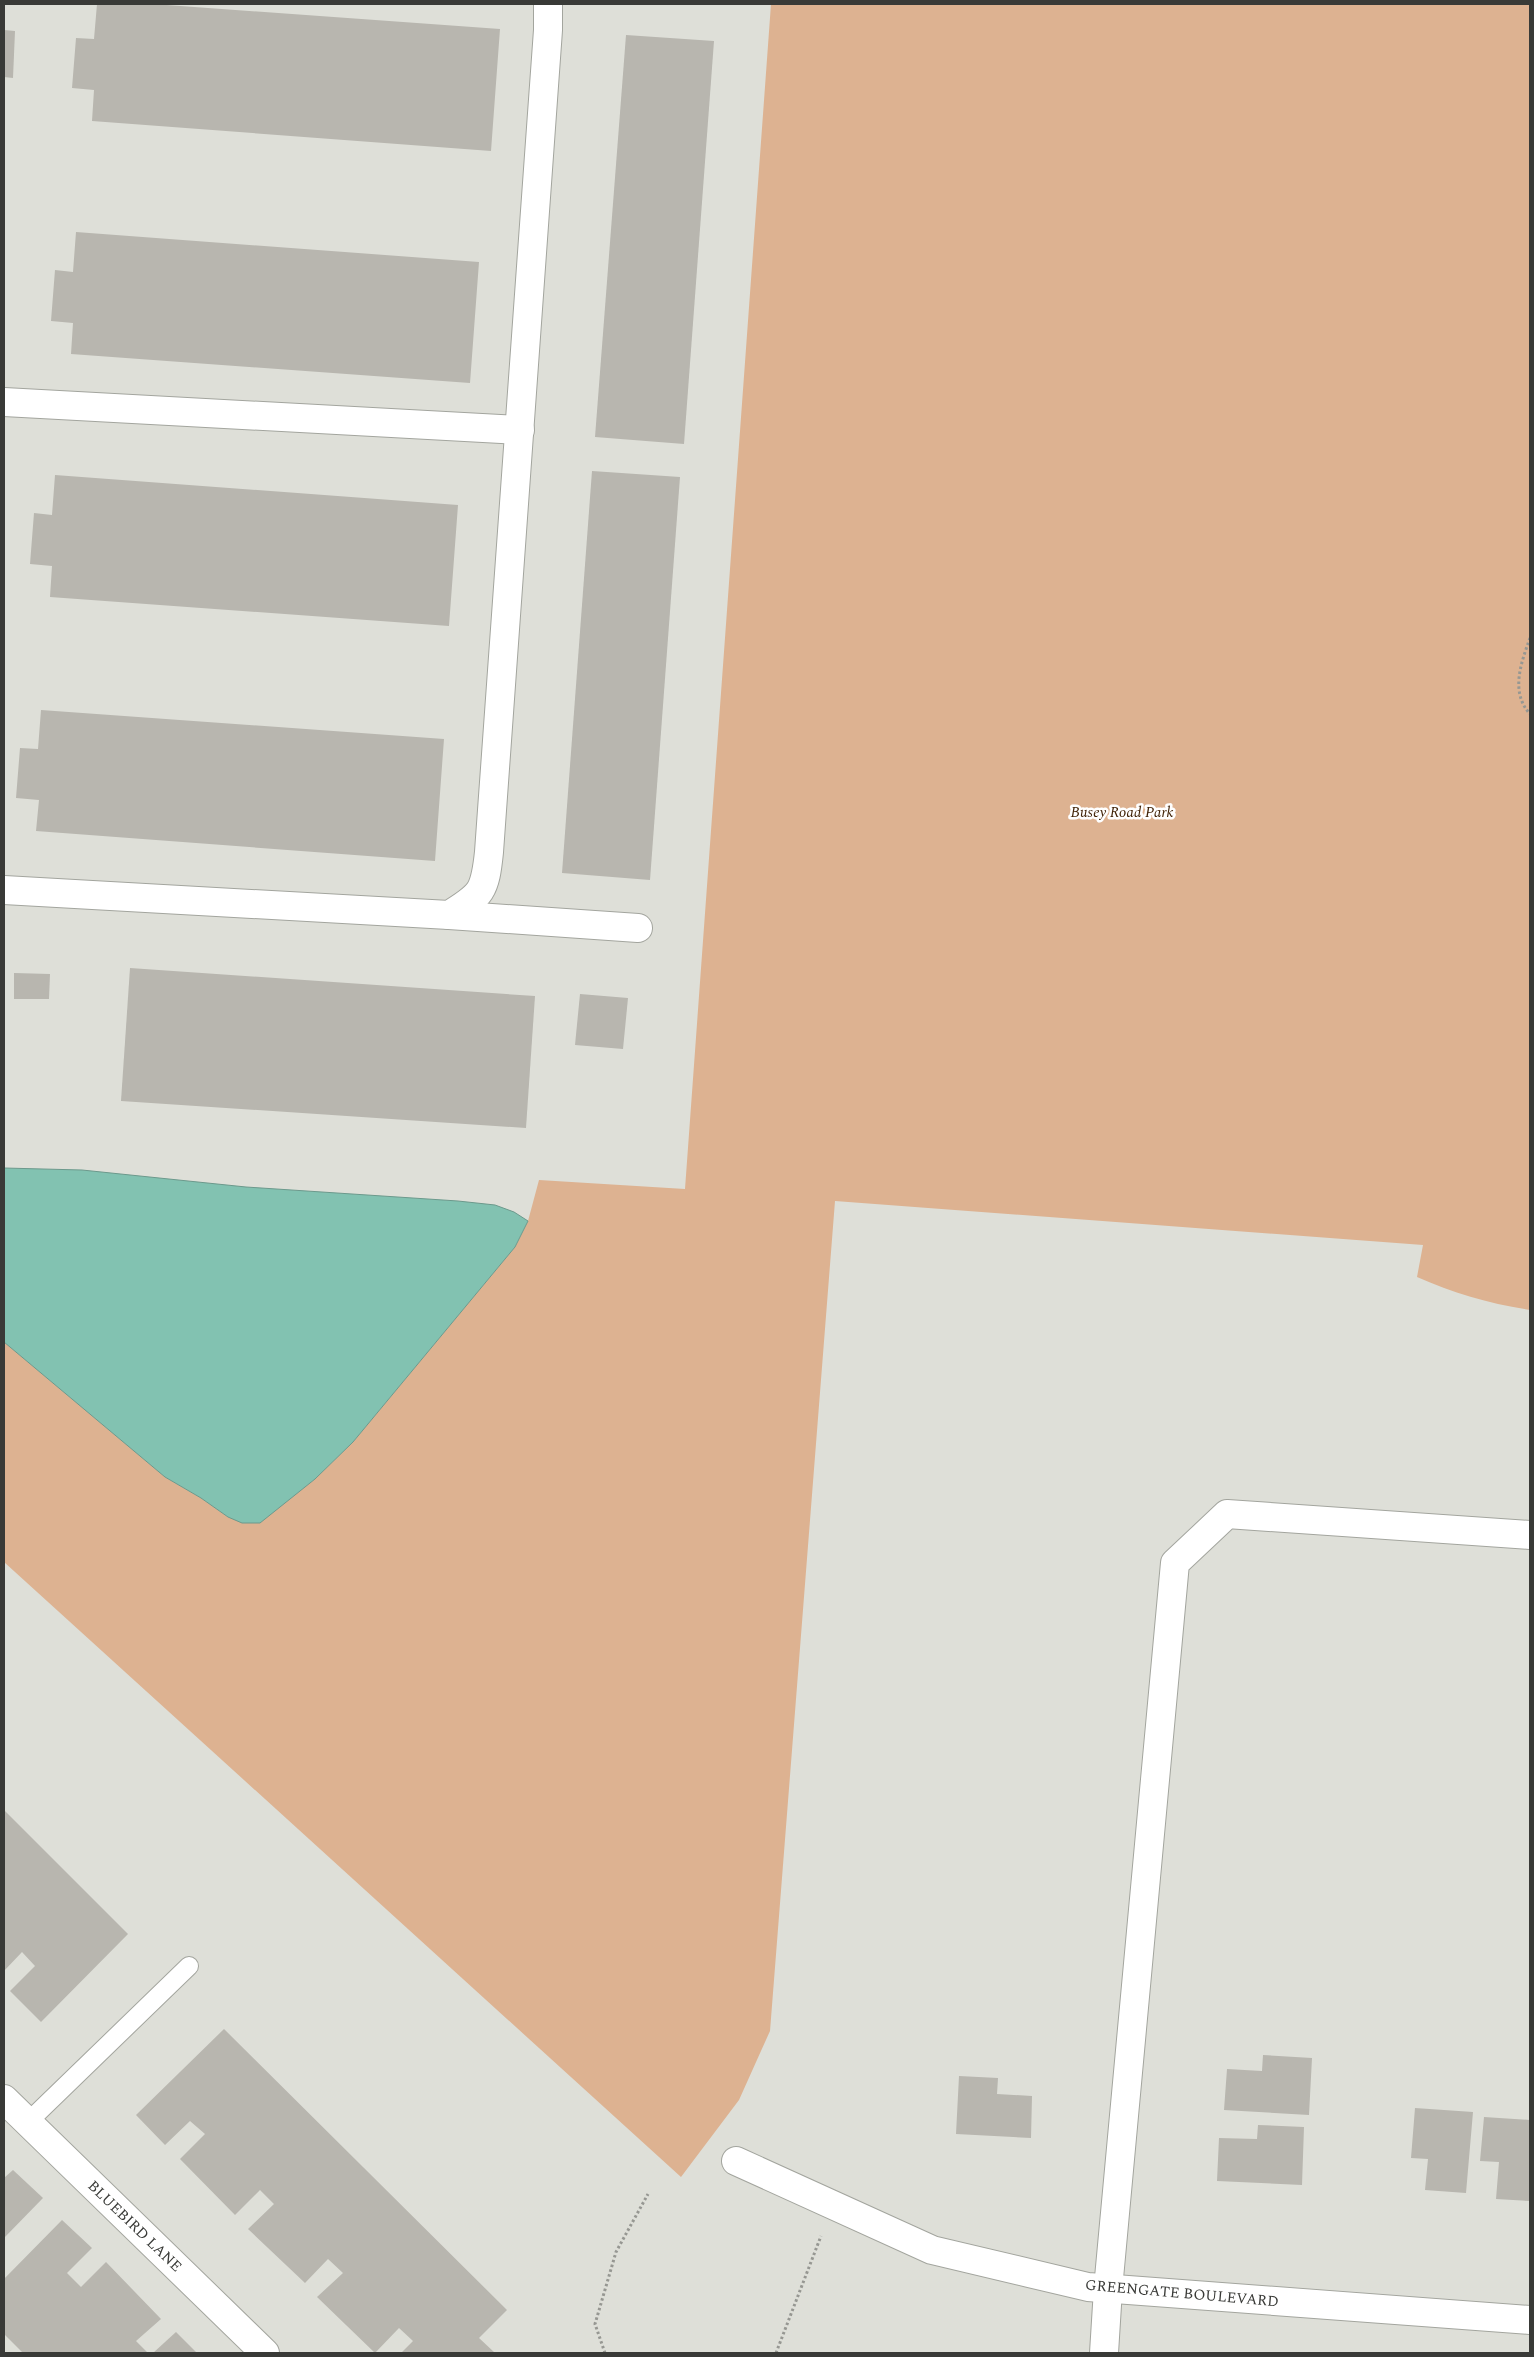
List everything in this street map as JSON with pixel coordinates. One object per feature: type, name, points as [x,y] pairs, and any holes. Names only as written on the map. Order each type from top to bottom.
[{"type":"street","points":[[449,915],[475,899],[486,880],[520,430],[548,30],[548,4]]},
{"type":"street","points":[[14,402],[520,430]]},
{"type":"street","points":[[4,890],[449,915],[638,928]]},
{"type":"street","points":[[1104,2353],[1108,2289],[1174,1563],[1227,1514],[1530,1536]]},
{"type":"street","name":"BLUEBIRD LANE","points":[[4,2099],[265,2353]]},
{"type":"street","name":"GREENGATE BOULEVARD","points":[[736,2161],[932,2250],[1088,2287],[1530,2320]]},
{"type":"lane","points":[[28,2122],[189,1966]]},
{"type":"path","points":[[1530,638],[1521,663],[1518,688],[1530,714]]},
{"type":"path","points":[[604,2353],[596,2324],[616,2252],[648,2194]]},
{"type":"path","points":[[776,2353],[833,2205]]},
{"type":"green space","name":"Busey Road Park","points":[[771,4],[1530,4],[1530,1310],[1472,1297],[1417,1277],[1423,1245],[835,1201],[770,2031],[739,2100],[681,2177],[4,1562],[4,1342],[165,1477],[201,1498],[228,1517],[259,1523],[315,1479],[353,1442],[515,1247],[528,1221],[539,1180],[685,1189]]},
{"type":"shaded area","points":[[4,1168],[82,1170],[246,1187],[458,1201],[495,1205],[514,1212],[528,1221],[515,1247],[353,1442],[315,1479],[260,1523],[242,1523],[228,1517],[201,1498],[165,1477],[4,1342]]},
{"type":"building","points":[[97,4],[153,4],[500,29],[491,151],[92,121],[94,90],[72,88],[76,38],[94,39]]},
{"type":"building","points":[[4,30],[15,31],[13,78],[4,77]]},
{"type":"building","points":[[626,35],[714,41],[684,444],[595,437]]},
{"type":"building","points":[[76,232],[479,262],[470,383],[71,354],[73,323],[51,321],[55,270],[73,272]]},
{"type":"building","points":[[592,471],[680,477],[650,880],[562,873]]},
{"type":"building","points":[[55,475],[458,505],[449,626],[50,597],[52,566],[30,564],[34,513],[52,515]]},
{"type":"building","points":[[41,710],[444,739],[435,861],[36,831],[39,800],[16,798],[20,748],[38,749]]},
{"type":"building","points":[[130,968],[535,996],[526,1128],[121,1101]]},
{"type":"building","points":[[14,973],[50,974],[49,999],[14,999]]},
{"type":"building","points":[[580,994],[628,998],[623,1049],[575,1045]]},
{"type":"building","points":[[4,1810],[128,1934],[41,2022],[10,1991],[35,1966],[22,1952],[4,1971]]},
{"type":"building","points":[[224,2029],[507,2310],[479,2338],[493,2353],[401,2353],[413,2341],[399,2328],[375,2353],[317,2297],[343,2273],[328,2259],[305,2283],[248,2229],[274,2204],[260,2190],[235,2215],[180,2159],[205,2134],[190,2121],[165,2145],[136,2115]]},
{"type":"building","points":[[1263,2055],[1312,2058],[1309,2115],[1224,2110],[1227,2069],[1262,2071]]},
{"type":"building","points":[[959,2076],[998,2078],[997,2094],[1032,2096],[1031,2138],[956,2134]]},
{"type":"building","points":[[1415,2108],[1473,2112],[1466,2193],[1425,2190],[1428,2159],[1411,2158]]},
{"type":"building","points":[[1484,2117],[1530,2120],[1530,2201],[1496,2199],[1499,2162],[1480,2161]]},
{"type":"building","points":[[1258,2125],[1304,2127],[1302,2185],[1217,2181],[1219,2138],[1257,2139]]},
{"type":"building","points":[[13,2170],[43,2198],[4,2238],[4,2178]]},
{"type":"building","points":[[62,2220],[92,2248],[67,2273],[81,2287],[106,2262],[161,2319],[136,2341],[148,2353],[23,2353],[4,2334],[4,2279]]},
{"type":"building","points":[[176,2332],[197,2353],[153,2353]]}]
